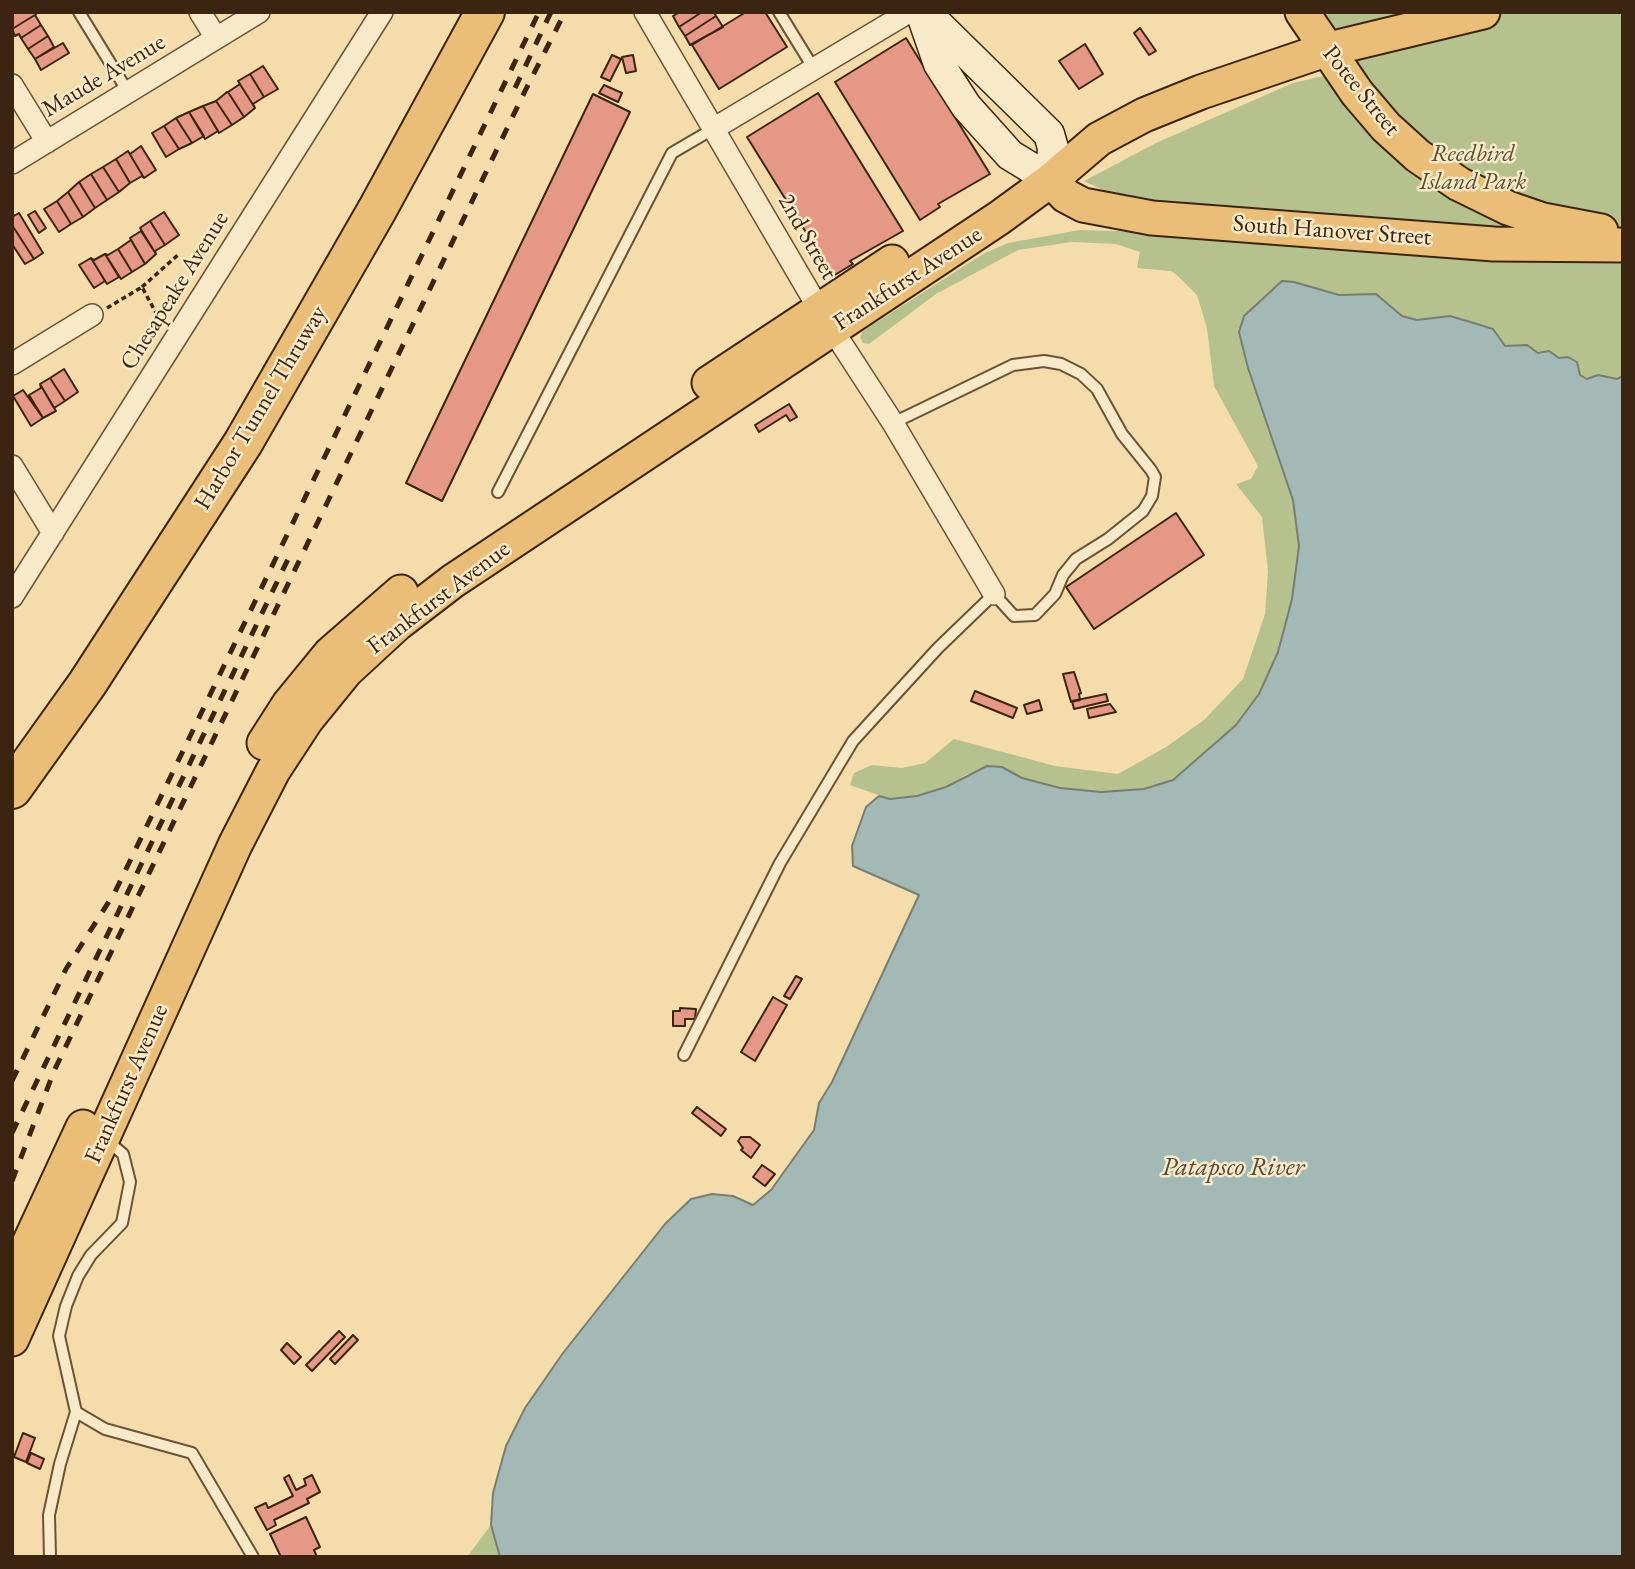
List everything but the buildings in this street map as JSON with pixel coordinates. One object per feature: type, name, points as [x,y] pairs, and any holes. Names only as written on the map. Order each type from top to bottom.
[{"type":"highway","name":"Harbor Tunnel Thruway","points":[[12,747],[147,548],[283,328],[365,184],[455,12]]},
{"type":"highway","name":"Harbor Tunnel Thruway","points":[[12,789],[87,684],[243,443],[364,233],[485,12]]},
{"type":"main road","name":"South Hanover Street","points":[[923,12],[1049,134],[1054,148],[1051,180]]},
{"type":"main road","name":"South Hanover Street","points":[[923,12],[939,64],[954,91],[1010,155],[1051,180],[1066,196],[1083,205],[1152,218],[1494,244],[1623,245]]},
{"type":"main road","name":"Potee Street","points":[[1302,12],[1325,50],[1386,127],[1418,156],[1459,184],[1508,208],[1543,220],[1623,234]]},
{"type":"main road","name":"Frankfurst Avenue","points":[[12,1280],[92,1133],[273,771],[307,719],[346,671],[397,624],[453,581],[826,319],[999,218],[1051,180],[1099,139],[1144,115],[1325,50],[1483,12]]},
{"type":"main road","points":[[954,91],[982,72]]},
{"type":"main road","name":"Frankfurst Avenue","points":[[12,1339],[92,1133]]},
{"type":"street","points":[[200,12],[216,38]]},
{"type":"street","name":"Maude Avenue","points":[[12,163],[259,12]]},
{"type":"street","name":"Chesapeake Avenue","points":[[12,597],[382,12]]},
{"type":"street","name":"2nd Street","points":[[645,12],[826,319],[893,423],[994,594]]},
{"type":"street","points":[[713,129],[909,12]]},
{"type":"street","points":[[12,85],[47,142]]},
{"type":"street","points":[[12,364],[92,316]]},
{"type":"street","points":[[12,466],[53,533]]},
{"type":"lane","points":[[79,12],[128,92]]},
{"type":"lane","points":[[779,12],[814,69]]},
{"type":"lane","points":[[498,492],[672,153],[713,129]]},
{"type":"lane","points":[[684,1055],[780,863],[853,741],[938,648],[994,594],[1014,616],[1035,615],[1044,608],[1076,559],[1108,539],[1143,511],[1152,496],[1155,477],[1122,434],[1097,389],[1081,374],[1061,363],[1044,361],[1013,365],[893,423]]},
{"type":"lane","points":[[50,1557],[48,1515],[76,1412],[59,1336],[78,1276],[91,1255],[122,1223],[130,1182],[123,1154],[92,1133]]},
{"type":"lane","points":[[76,1412],[105,1429],[192,1453],[253,1557]]},
{"type":"path","points":[[92,316],[142,287],[179,254]]},
{"type":"path","points":[[142,287],[163,326]]},
{"type":"green space","name":"Reedbird Island Park","points":[[1318,12],[1623,12],[1623,376],[1617,379],[1598,375],[1587,379],[1580,375],[1577,362],[1559,358],[1549,351],[1538,353],[1527,345],[1505,346],[1431,318],[1417,320],[1402,316],[1376,294],[1339,295],[1282,281],[1244,316],[1239,332],[1248,368],[1293,500],[1299,546],[1292,599],[1278,652],[1259,694],[1236,725],[1173,780],[1144,789],[1101,792],[1060,788],[1022,778],[1002,767],[967,774],[946,787],[917,796],[890,799],[850,785],[854,773],[872,765],[902,768],[925,763],[954,739],[1055,766],[1118,774],[1166,747],[1204,720],[1243,679],[1265,614],[1268,572],[1262,517],[1236,484],[1251,479],[1258,466],[1214,386],[1207,328],[1197,295],[1177,275],[1171,271],[1137,268],[1140,252],[1116,244],[1072,242],[1018,250],[936,294],[869,344],[863,343],[860,337],[863,331],[983,254],[1008,243],[1080,230],[1144,232],[1115,196],[1084,181],[1156,143],[1293,83],[1362,67]]},
{"type":"green space","points":[[491,1525],[500,1557],[467,1557]]},
{"type":"water","name":"Patapsco River","points":[[1282,281],[1339,295],[1376,294],[1402,316],[1417,320],[1450,316],[1493,329],[1505,346],[1527,345],[1538,353],[1549,351],[1559,358],[1568,357],[1577,362],[1580,375],[1587,379],[1598,375],[1617,379],[1623,376],[1623,1557],[500,1557],[491,1525],[493,1493],[506,1446],[525,1408],[563,1353],[665,1224],[691,1199],[712,1194],[733,1196],[753,1205],[771,1190],[814,1130],[819,1103],[832,1082],[919,895],[853,866],[852,846],[866,807],[879,796],[890,799],[917,796],[946,787],[987,766],[1002,767],[1022,778],[1060,788],[1101,792],[1144,789],[1173,780],[1236,725],[1259,694],[1278,652],[1292,599],[1299,546],[1293,500],[1248,368],[1239,332],[1244,316]]},
{"type":"railway","points":[[12,1081],[66,969],[115,892],[539,12]]},
{"type":"railway","points":[[515,88],[551,12]]},
{"type":"railway","points":[[12,1181],[54,1071],[565,12]]},
{"type":"railway","points":[[12,1133],[290,555]]}]
